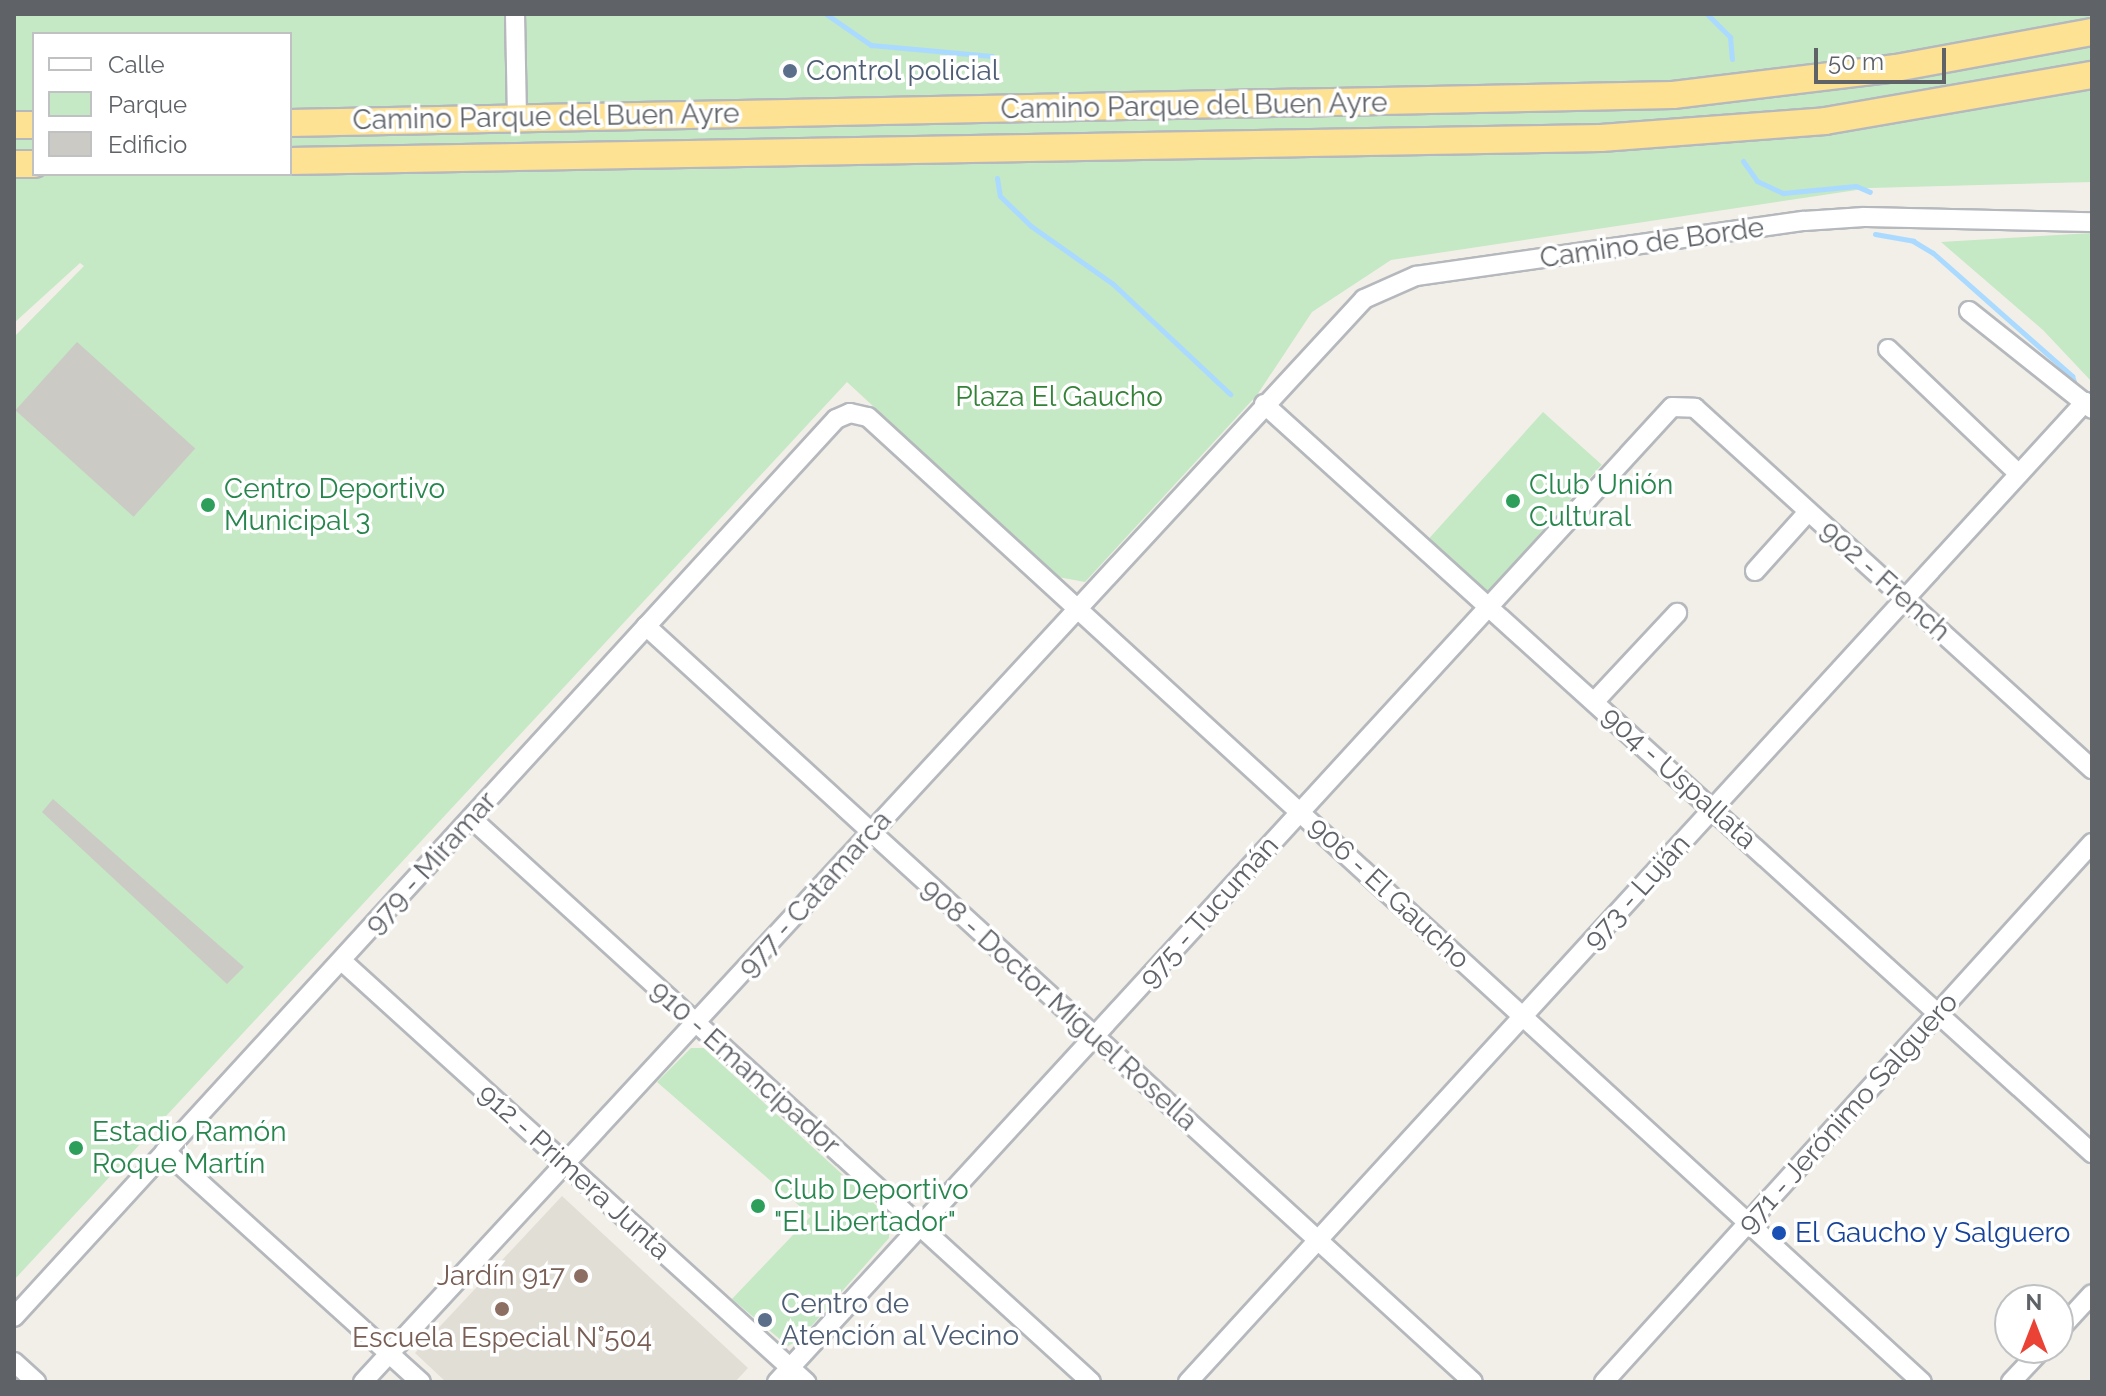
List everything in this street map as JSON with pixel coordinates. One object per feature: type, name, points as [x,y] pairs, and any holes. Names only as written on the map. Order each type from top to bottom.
[{"type":"highway","name":"Camino Parque del Buen Ayre","points":[[292,123],[1673,95],[1896,68],[2092,32]]},
{"type":"highway","name":"Camino Parque del Buen Ayre","points":[[292,161],[1601,138],[1825,121],[2092,75]]},
{"type":"street","points":[[515,14],[517,116]]},
{"type":"street","name":"Camino de Borde","points":[[1264,404],[1364,299],[1416,276],[1831,219],[2092,222]]},
{"type":"street","points":[[1969,311],[2088,406]]},
{"type":"street","points":[[1888,349],[2019,474]]},
{"type":"street","name":"904 - Uspallata","points":[[1264,404],[2091,1151]]},
{"type":"street","name":"977 - Catamarca","points":[[363,1382],[566,1166],[1264,404]]},
{"type":"street","name":"973 - Luján","points":[[1188,1382],[2019,474],[2088,406]]},
{"type":"street","name":"975 - Tucumán","points":[[777,1382],[1672,407]]},
{"type":"street","name":"902 - French","points":[[1672,407],[1695,408],[2092,769]]},
{"type":"street","name":"906 - El Gaucho","points":[[850,413],[868,417],[1922,1382]]},
{"type":"street","name":"979 - Miramar","points":[[14,1317],[836,419],[850,413]]},
{"type":"street","points":[[1755,571],[1808,512]]},
{"type":"street","points":[[1594,702],[1677,613]]},
{"type":"street","name":"908 - Doctor Miguel Rosella","points":[[646,626],[1094,1039],[1320,1240],[1473,1382]]},
{"type":"street","name":"910 - Emancipador","points":[[471,818],[1091,1382]]},
{"type":"street","name":"971 - Jerónimo Salguero","points":[[1604,1382],[2092,843]]},
{"type":"street","name":"912 - Primera Junta","points":[[342,961],[806,1382]]},
{"type":"street","points":[[165,1151],[421,1382]]},
{"type":"street","points":[[2074,1314],[2092,1294]]},
{"type":"street","points":[[14,1362],[36,1382]]},
{"type":"street","points":[[2011,1382],[2028,1364]]},
{"type":"shaded area","points":[[562,1196],[748,1368],[735,1382],[446,1382],[415,1353]]},
{"type":"green space","name":"Plaza El Gaucho","points":[[14,14],[2092,14],[2092,182],[1870,188],[1391,260],[1312,312],[1257,395],[1085,582],[1058,577],[847,382],[14,1280],[14,337],[84,266],[80,263],[14,323]]},
{"type":"green space","points":[[2092,233],[2092,382],[2043,330],[1941,242]]},
{"type":"green space","name":"Club Unión Cultural","points":[[1543,412],[1602,465],[1487,593],[1428,540]]},
{"type":"green space","points":[[691,1048],[704,1048],[890,1218],[889,1238],[800,1339],[788,1346],[732,1299],[811,1216],[657,1082]]},
{"type":"building","points":[[77,342],[195,448],[134,517],[15,410]]},
{"type":"building","points":[[53,799],[244,967],[227,984],[42,812]]},
{"type":"waterway","points":[[826,14],[871,45],[992,56],[994,75]]},
{"type":"waterway","points":[[1707,14],[1730,37],[1732,59]]},
{"type":"waterway","points":[[1743,161],[1757,181],[1783,193],[1856,186],[1870,192]]},
{"type":"waterway","points":[[997,178],[1000,196],[1031,226],[1113,284],[1230,394]]},
{"type":"waterway","points":[[1875,234],[1913,241],[1933,253],[2072,376],[2076,387]]},
{"type":"place","name":"Control policial","points":[[790,71]]},
{"type":"place","name":"Club Unión Cultural","points":[[1513,501]]},
{"type":"place","name":"Centro Deportivo Municipal 3","points":[[208,505]]},
{"type":"place","name":"Estadio Ramón Roque Martín","points":[[76,1148]]},
{"type":"place","name":"Club Deportivo \"El Libertador\"","points":[[758,1206]]},
{"type":"place","name":"El Gaucho y Salguero","points":[[1779,1233]]},
{"type":"place","name":"Jardín 917","points":[[581,1276]]},
{"type":"place","name":"Escuela Especial N°504","points":[[502,1309]]},
{"type":"place","name":"Centro de Atención al Vecino","points":[[765,1320]]}]
